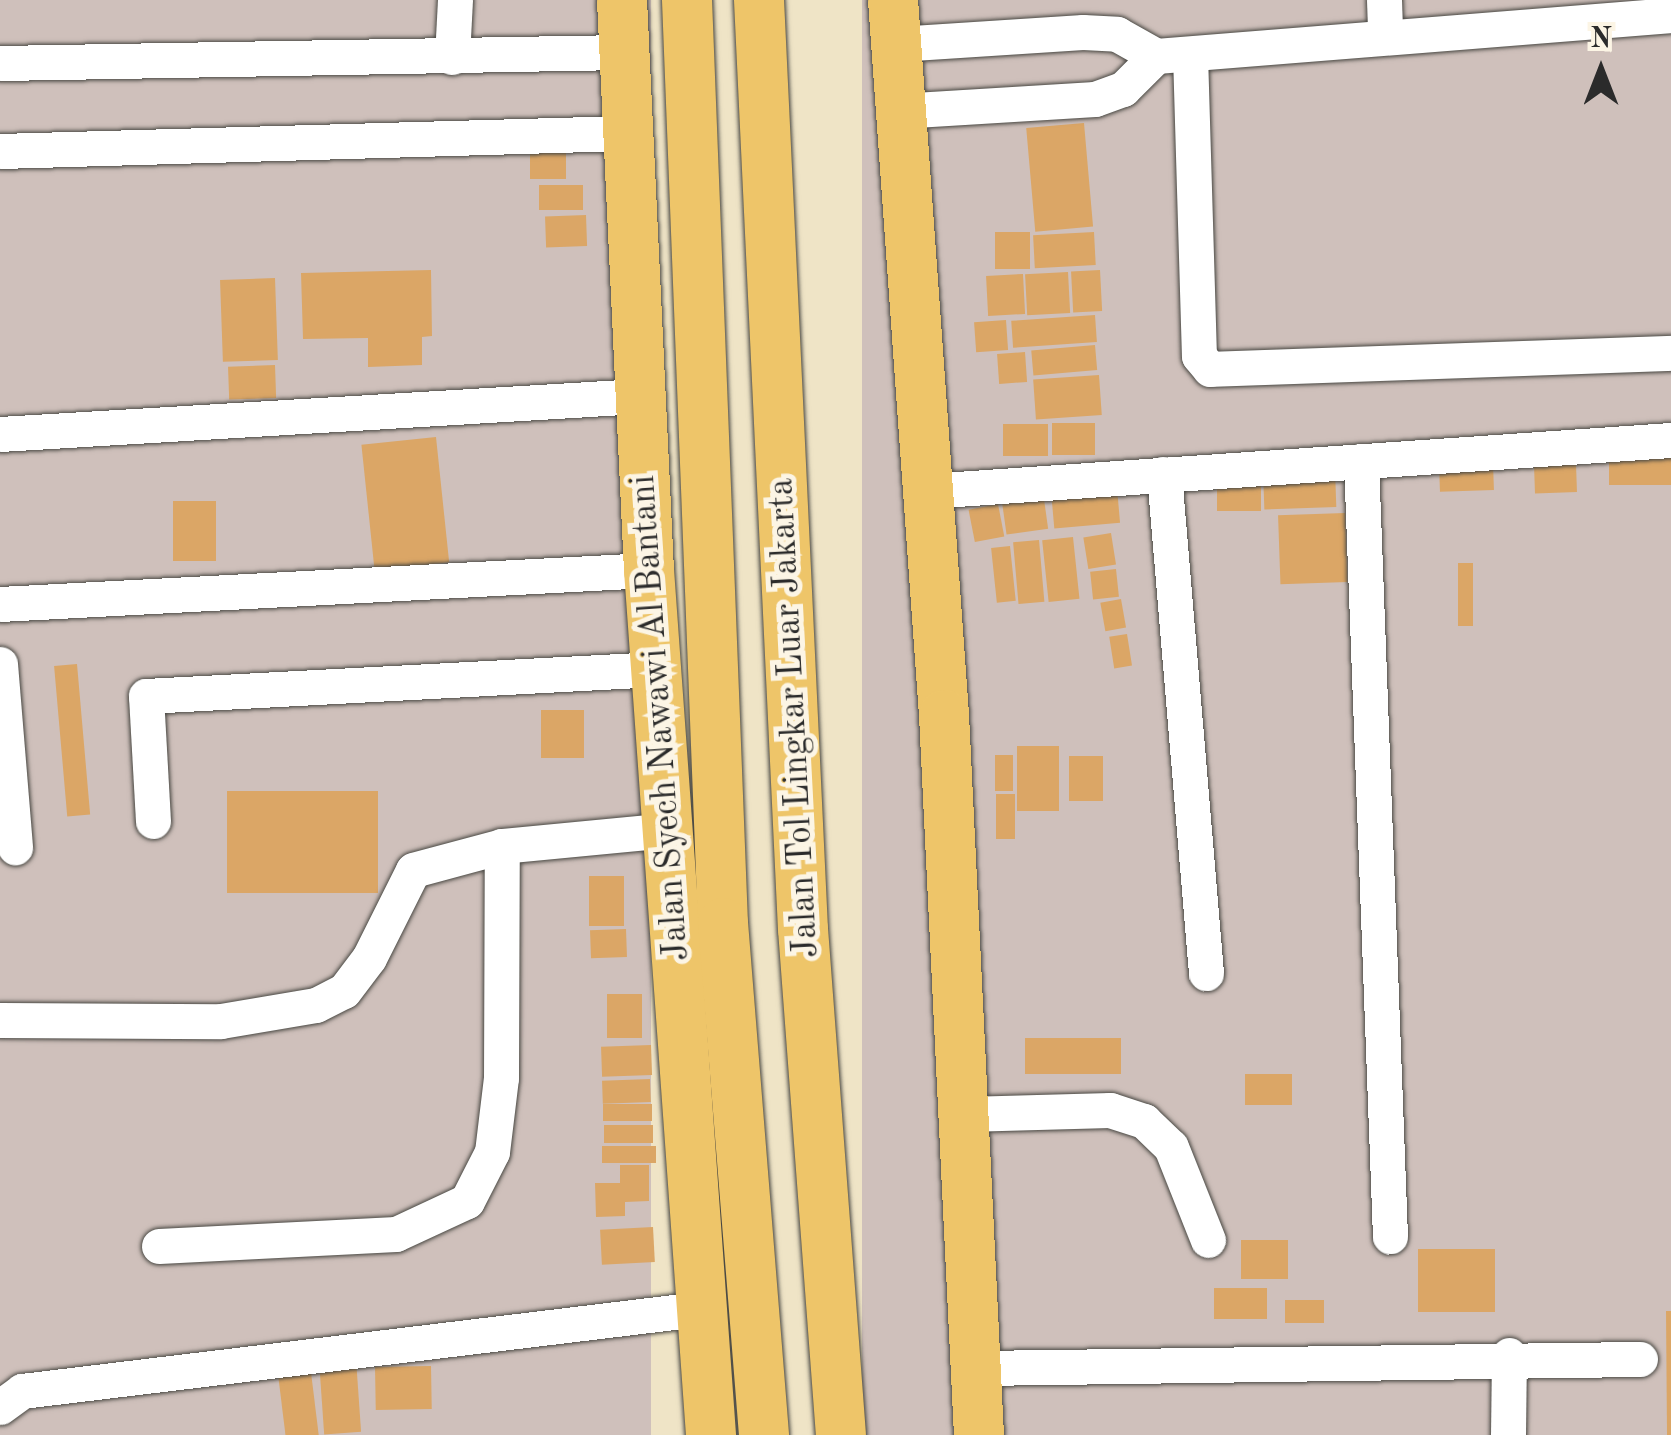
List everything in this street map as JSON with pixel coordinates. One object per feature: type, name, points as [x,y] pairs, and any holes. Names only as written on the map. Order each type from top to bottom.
[{"type":"highway","name":"Jalan Syech Nawawi Al Bantani","points":[[622,0],[649,570],[707,1308],[712,1435]]},
{"type":"highway","points":[[687,0],[724,922],[764,1435]]},
{"type":"highway","name":"Jalan Tol Lingkar Luar Jakarta","points":[[759,0],[803,929],[841,1435]]},
{"type":"highway","points":[[895,22],[966,1114],[978,1435]]},
{"type":"lane","points":[[452,57],[455,0]]},
{"type":"lane","points":[[898,111],[1095,99],[1123,89],[1173,55],[1384,15],[1671,15]]},
{"type":"lane","points":[[895,22],[1117,34],[1173,55]]},
{"type":"lane","points":[[0,63],[624,52]]},
{"type":"lane","points":[[1173,55],[1199,356],[1210,369],[1671,353]]},
{"type":"lane","points":[[0,151],[626,132]]},
{"type":"lane","points":[[0,434],[640,396]]},
{"type":"lane","points":[[928,491],[1671,440]]},
{"type":"lane","points":[[1361,461],[1390,1236]]},
{"type":"lane","points":[[1164,474],[1206,974]]},
{"type":"lane","points":[[0,604],[649,570]]},
{"type":"lane","points":[[0,664],[15,847]]},
{"type":"lane","points":[[153,821],[146,696],[658,668]]},
{"type":"lane","points":[[0,1020],[221,1021],[316,1004],[344,991],[370,958],[413,870],[502,846],[668,830]]},
{"type":"lane","points":[[159,1246],[396,1234],[467,1200],[492,1152],[501,1078],[502,846]]},
{"type":"lane","points":[[966,1114],[1110,1110],[1144,1121],[1171,1147],[1208,1240]]},
{"type":"lane","points":[[0,1407],[22,1391],[707,1308]]},
{"type":"lane","points":[[977,1368],[1509,1355],[1640,1359]]},
{"type":"lane","points":[[1508,1435],[1509,1355]]},
{"type":"shaded area","points":[[0,0],[651,0],[651,1435],[0,1435]]},
{"type":"shaded area","points":[[862,0],[1671,0],[1671,1435],[862,1435]]},
{"type":"building","points":[[1084,123],[1093,227],[1035,232],[1026,128]]},
{"type":"building","points":[[530,141],[566,141],[566,179],[530,179]]},
{"type":"building","points":[[539,185],[583,185],[583,210],[539,210]]},
{"type":"building","points":[[586,215],[587,246],[546,247],[545,216]]},
{"type":"building","points":[[995,232],[1030,232],[1030,269],[995,269]]},
{"type":"building","points":[[1094,232],[1096,265],[1035,268],[1033,235]]},
{"type":"building","points":[[431,270],[432,336],[422,337],[422,365],[368,367],[368,338],[303,339],[301,273]]},
{"type":"building","points":[[1100,270],[1102,311],[1073,312],[1071,272]]},
{"type":"building","points":[[1068,272],[1070,313],[1027,315],[1025,274]]},
{"type":"building","points":[[1023,274],[1025,314],[988,316],[986,276]]},
{"type":"building","points":[[275,278],[278,360],[223,362],[220,280]]},
{"type":"building","points":[[1095,315],[1097,342],[1013,348],[1011,321]]},
{"type":"building","points":[[1006,320],[1008,350],[976,352],[974,322]]},
{"type":"building","points":[[1095,345],[1097,370],[1033,375],[1031,351]]},
{"type":"building","points":[[1025,352],[1027,382],[999,384],[997,354]]},
{"type":"building","points":[[275,365],[276,398],[229,400],[228,367]]},
{"type":"building","points":[[1099,375],[1102,415],[1036,420],[1033,380]]},
{"type":"building","points":[[1052,423],[1095,423],[1095,455],[1052,455]]},
{"type":"building","points":[[1003,424],[1048,424],[1048,456],[1003,456]]},
{"type":"building","points":[[436,437],[449,562],[375,570],[361,445]]},
{"type":"building","points":[[1609,448],[1671,448],[1671,485],[1609,485]]},
{"type":"building","points":[[1493,463],[1494,490],[1440,492],[1439,465]]},
{"type":"building","points":[[1576,464],[1577,492],[1535,493],[1534,465]]},
{"type":"building","points":[[1335,469],[1336,507],[1264,509],[1263,472]]},
{"type":"building","points":[[1217,475],[1261,475],[1261,511],[1217,511]]},
{"type":"building","points":[[1117,488],[1120,523],[1054,529],[1051,494]]},
{"type":"building","points":[[1043,492],[1048,529],[1007,534],[1001,498]]},
{"type":"building","points":[[173,501],[216,501],[216,561],[173,561]]},
{"type":"building","points":[[998,504],[1004,536],[975,542],[969,510]]},
{"type":"building","points":[[1345,513],[1347,582],[1280,584],[1278,515]]},
{"type":"building","points":[[1111,533],[1116,565],[1088,569],[1083,537]]},
{"type":"building","points":[[1073,537],[1079,599],[1049,602],[1042,540]]},
{"type":"building","points":[[1039,540],[1044,602],[1019,604],[1013,542]]},
{"type":"building","points":[[1010,546],[1016,601],[997,603],[991,548]]},
{"type":"building","points":[[1458,563],[1473,563],[1473,626],[1458,626]]},
{"type":"building","points":[[1116,569],[1119,597],[1093,600],[1090,572]]},
{"type":"building","points":[[1121,599],[1126,628],[1105,631],[1100,603]]},
{"type":"building","points":[[1127,634],[1132,666],[1114,668],[1109,637]]},
{"type":"building","points":[[77,664],[90,814],[67,816],[54,666]]},
{"type":"building","points":[[541,710],[584,710],[584,758],[541,758]]},
{"type":"building","points":[[1017,746],[1059,746],[1059,811],[1017,811]]},
{"type":"building","points":[[995,755],[1013,755],[1013,791],[995,791]]},
{"type":"building","points":[[1069,756],[1103,756],[1103,801],[1069,801]]},
{"type":"building","points":[[227,791],[378,791],[378,893],[227,893]]},
{"type":"building","points":[[996,794],[1015,794],[1015,839],[996,839]]},
{"type":"building","points":[[589,876],[624,876],[624,926],[589,926]]},
{"type":"building","points":[[626,929],[627,957],[591,958],[590,930]]},
{"type":"building","points":[[607,994],[642,994],[642,1038],[607,1038]]},
{"type":"building","points":[[1025,1038],[1121,1038],[1121,1074],[1025,1074]]},
{"type":"building","points":[[651,1045],[652,1075],[602,1077],[601,1047]]},
{"type":"building","points":[[1245,1074],[1292,1074],[1292,1105],[1245,1105]]},
{"type":"building","points":[[650,1079],[651,1102],[603,1104],[602,1081]]},
{"type":"building","points":[[603,1104],[652,1104],[652,1121],[603,1121]]},
{"type":"building","points":[[604,1125],[653,1125],[653,1143],[604,1143]]},
{"type":"building","points":[[602,1146],[656,1146],[656,1163],[602,1163]]},
{"type":"building","points":[[620,1165],[649,1165],[649,1201],[625,1202],[625,1216],[596,1217],[595,1183],[620,1183]]},
{"type":"building","points":[[653,1227],[655,1262],[602,1265],[600,1230]]},
{"type":"building","points":[[1241,1240],[1288,1240],[1288,1279],[1241,1279]]},
{"type":"building","points":[[1418,1249],[1495,1249],[1495,1312],[1418,1312]]},
{"type":"building","points":[[1214,1288],[1267,1288],[1267,1319],[1214,1319]]},
{"type":"building","points":[[1285,1300],[1324,1300],[1324,1323],[1285,1323]]},
{"type":"building","points":[[1666,1311],[1671,1311],[1671,1435],[1667,1435]]},
{"type":"building","points":[[356,1359],[361,1432],[324,1434],[319,1362]]},
{"type":"building","points":[[310,1364],[319,1435],[285,1435],[277,1368]]},
{"type":"building","points":[[431,1366],[432,1409],[376,1410],[375,1367]]}]
